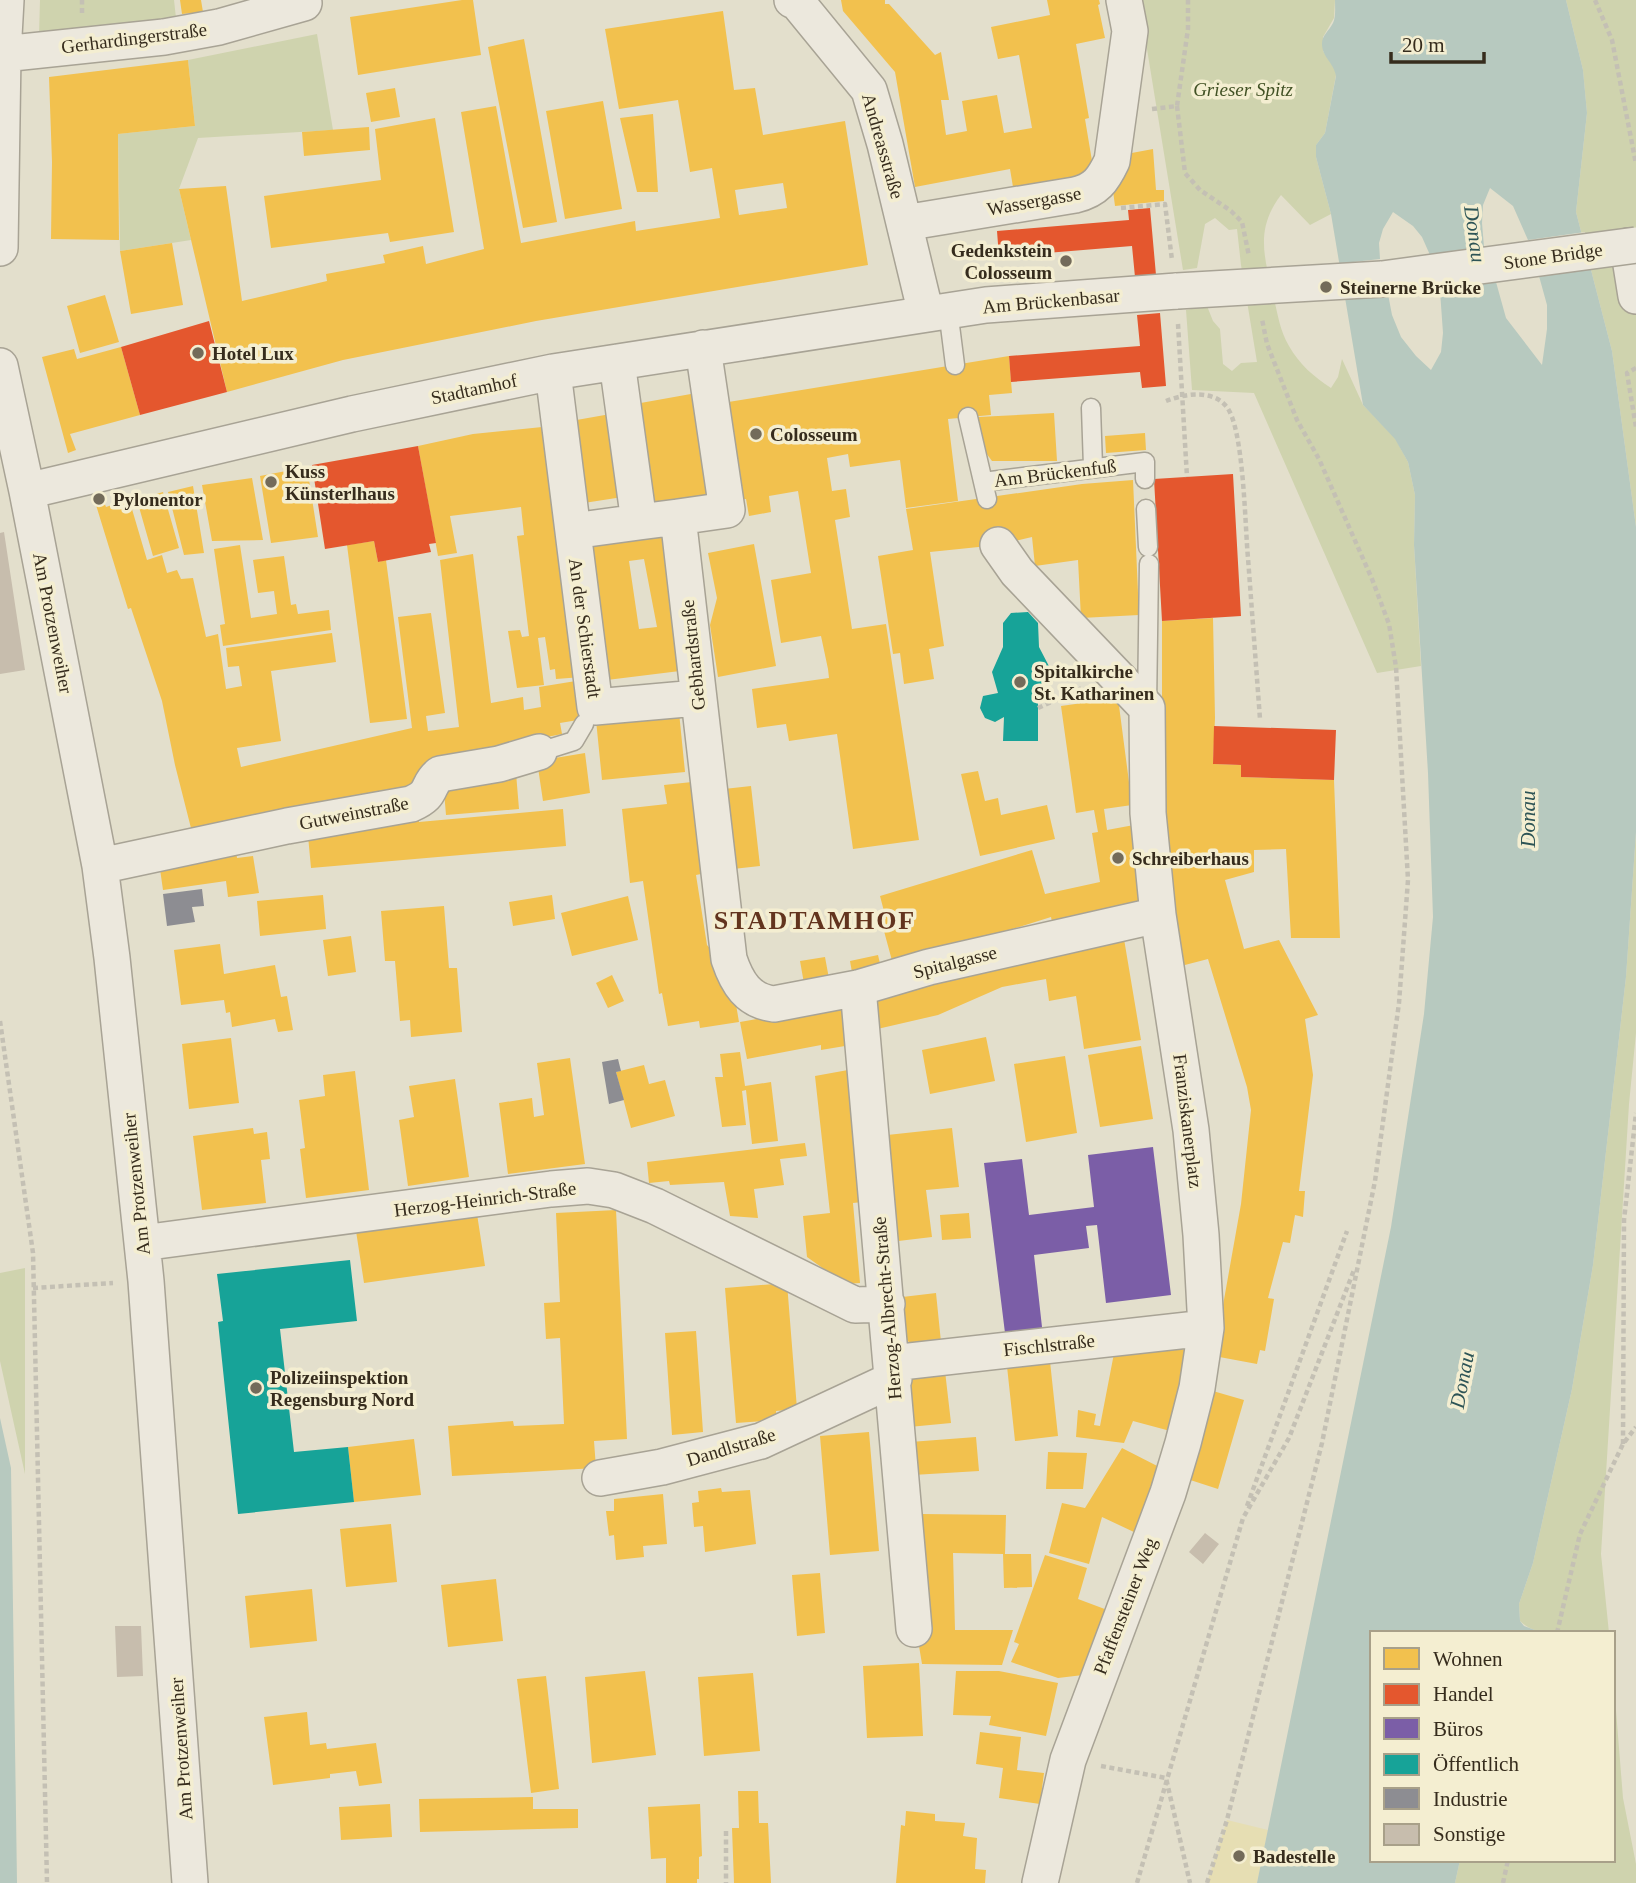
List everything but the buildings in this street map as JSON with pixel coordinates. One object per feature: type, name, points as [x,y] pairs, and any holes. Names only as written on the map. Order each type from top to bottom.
[{"type":"street","points":[[0,248],[6,0]]},
{"type":"street","name":"Wassergasse","points":[[904,223],[1090,191],[1104,178],[1112,161],[1130,31],[1124,0]]},
{"type":"street","name":"Andreasstraße","points":[[795,1],[869,90],[904,223],[937,312]]},
{"type":"street","name":"Gerhardingerstraße","points":[[3,54],[164,37],[219,27],[304,3]]},
{"type":"street","points":[[1632,245],[1636,296]]},
{"type":"street","name":"Stone Bridge","points":[[1177,291],[1382,279],[1632,245]]},
{"type":"street","name":"Am Brückenbasar","points":[[937,312],[986,305],[1177,291]]},
{"type":"street","name":"Stadtamhof","points":[[27,491],[352,414],[553,372],[937,312]]},
{"type":"street","points":[[678,517],[727,510],[703,348]]},
{"type":"street","points":[[617,362],[639,522]]},
{"type":"street","name":"Am Protzenweiher","points":[[0,366],[100,866],[146,1281],[190,1883]]},
{"type":"street","name":"An der Schierstadt","points":[[553,372],[573,531],[590,714],[697,698]]},
{"type":"street","name":"An der Schierstadt","points":[[573,531],[678,517]]},
{"type":"street","name":"Gebhardstraße","points":[[678,517],[729,959],[742,987],[752,997]]},
{"type":"street","points":[[1007,559],[1147,708]]},
{"type":"street","name":"Franziskanerplatz","points":[[1147,708],[1148,813],[1158,915],[1191,1130],[1206,1328]]},
{"type":"street","name":"Gutweinstraße","points":[[100,866],[287,826],[411,804],[429,793],[434,779],[440,774],[499,764],[539,752]]},
{"type":"street","name":"Spitalgasse","points":[[752,997],[762,1003],[774,1004],[858,988],[941,964],[1158,915]]},
{"type":"street","name":"Herzog-Albrecht-Straße","points":[[858,988],[914,1629]]},
{"type":"street","name":"Herzog-Heinrich-Straße","points":[[142,1242],[588,1186],[614,1190],[656,1206],[855,1305],[887,1304]]},
{"type":"street","name":"Fischlstraße","points":[[893,1371],[1206,1328]]},
{"type":"street","name":"Pfaffensteiner Weg","points":[[1040,1883],[1068,1760],[1168,1493],[1197,1388],[1206,1328]]},
{"type":"street","name":"Dandlstraße","points":[[600,1478],[662,1467],[761,1441],[893,1371]]},
{"type":"lane","points":[[937,312],[955,365]]},
{"type":"lane","points":[[1091,408],[1093,467]]},
{"type":"lane","name":"Am Brückenfuß","points":[[968,418],[985,490],[1093,467],[1145,471]]},
{"type":"lane","points":[[1146,509],[1149,555],[1147,708]]},
{"type":"lane","name":"Gutweinstraße","points":[[539,752],[573,741],[590,714]]},
{"type":"path","points":[[1188,0],[1188,29],[1177,106],[1185,173],[1200,190],[1242,222],[1250,260]]},
{"type":"path","points":[[1595,0],[1612,40],[1636,164]]},
{"type":"path","points":[[1117,113],[1177,106]]},
{"type":"path","points":[[1114,209],[1164,204],[1177,291],[1187,477]]},
{"type":"path","points":[[1207,1883],[1231,1807],[1322,1443],[1374,1181],[1399,1003],[1408,880],[1396,667],[1389,624],[1319,459],[1297,420],[1267,344],[1261,316]]},
{"type":"path","points":[[1636,368],[1627,373],[1636,427]]},
{"type":"path","points":[[1166,401],[1182,395],[1215,396],[1226,405],[1232,415],[1241,465],[1260,719]]},
{"type":"path","points":[[1038,708],[1114,673]]},
{"type":"path","points":[[0,1021],[33,1253],[47,1883]]},
{"type":"path","points":[[1623,1444],[1624,1220],[1636,1113]]},
{"type":"path","points":[[1137,1883],[1243,1518],[1347,1230]]},
{"type":"path","points":[[1243,1518],[1289,1438],[1359,1256]]},
{"type":"path","points":[[33,1288],[146,1281]]},
{"type":"path","points":[[1557,1631],[1580,1534],[1623,1444],[1636,1427]]},
{"type":"path","points":[[1068,1760],[1166,1778]]},
{"type":"path","points":[[1166,1778],[1190,1883]]},
{"type":"path","points":[[726,1831],[726,1883]]},
{"type":"path","points":[[1503,1883],[1508,1862]]},
{"type":"green space","points":[[40,0],[174,0],[176,18],[39,36]]},
{"type":"green space","name":"Grieser Spitz","points":[[1139,0],[1335,0],[1334,18],[1323,37],[1323,51],[1336,75],[1325,133],[1316,145],[1316,157],[1331,214],[1310,225],[1281,195],[1267,220],[1265,258],[1280,323],[1297,359],[1331,388],[1338,377],[1342,359],[1363,405],[1395,438],[1408,462],[1415,495],[1414,545],[1421,666],[1377,673],[1254,393],[1192,390],[1186,310],[1207,306],[1213,321],[1220,329],[1223,364],[1232,371],[1241,363],[1257,362],[1237,229],[1229,230],[1215,218],[1205,224],[1197,268],[1183,270]]},
{"type":"green space","points":[[1566,0],[1636,0],[1636,527],[1612,351],[1576,212],[1587,113],[1583,70]]},
{"type":"green space","points":[[317,34],[333,130],[198,138],[179,189],[191,240],[120,251],[118,134],[195,126],[188,60]]},
{"type":"green space","points":[[1636,832],[1636,1033],[1629,1104],[1601,1554],[1609,1631],[1539,1631],[1520,1621],[1519,1604],[1533,1563],[1572,1389],[1593,1265],[1626,977]]},
{"type":"green space","points":[[25,1268],[25,1474],[0,1361],[0,1273]]},
{"type":"green space","points":[[1615,1698],[1623,1798],[1636,1864],[1636,1883],[1455,1883],[1460,1862],[1615,1862]]},
{"type":"sand","name":"Badestelle","points":[[1227,1820],[1268,1830],[1257,1883],[1207,1883]]},
{"type":"water","name":"Donau","points":[[1335,0],[1566,0],[1583,70],[1587,113],[1576,212],[1612,351],[1636,527],[1636,832],[1626,977],[1593,1265],[1572,1389],[1533,1563],[1519,1604],[1520,1621],[1524,1626],[1538,1631],[1370,1631],[1370,1862],[1460,1862],[1455,1883],[1257,1883],[1391,1227],[1424,1014],[1433,917],[1428,773],[1414,545],[1415,495],[1408,462],[1395,439],[1363,405],[1331,214],[1316,157],[1316,145],[1325,133],[1336,76],[1322,44],[1334,21]]},
{"type":"water","points":[[0,1418],[11,1468],[17,1883],[0,1883]]},
{"type":"pier","points":[[1490,188],[1513,206],[1528,240],[1585,232],[1594,269],[1539,276],[1547,305],[1542,365],[1506,318],[1496,282],[1440,291],[1443,333],[1441,352],[1431,370],[1401,337],[1392,315],[1388,294],[1341,298],[1335,264],[1380,259],[1379,243],[1383,229],[1393,212],[1413,226],[1422,237],[1430,255],[1484,247],[1483,205]]},
{"type":"place","name":"Gedenkstein Colosseum","points":[[1066,261]]},
{"type":"place","name":"Steinerne Brücke","points":[[1326,287]]},
{"type":"place","name":"Hotel Lux","points":[[198,353]]},
{"type":"place","name":"Colosseum","points":[[756,434]]},
{"type":"place","name":"Kuss Künsterlhaus","points":[[271,482]]},
{"type":"place","name":"Pylonentor","points":[[99,499]]},
{"type":"place","name":"Spitalkirche St. Katharinen","points":[[1020,682]]},
{"type":"place","name":"Schreiberhaus","points":[[1118,858]]},
{"type":"place","name":"Polizeiinspektion Regensburg Nord","points":[[256,1388]]},
{"type":"place","name":"Badestelle","points":[[1239,1856]]},
{"type":"district","name":"STADTAMHOF","points":[[815,920]]}]
